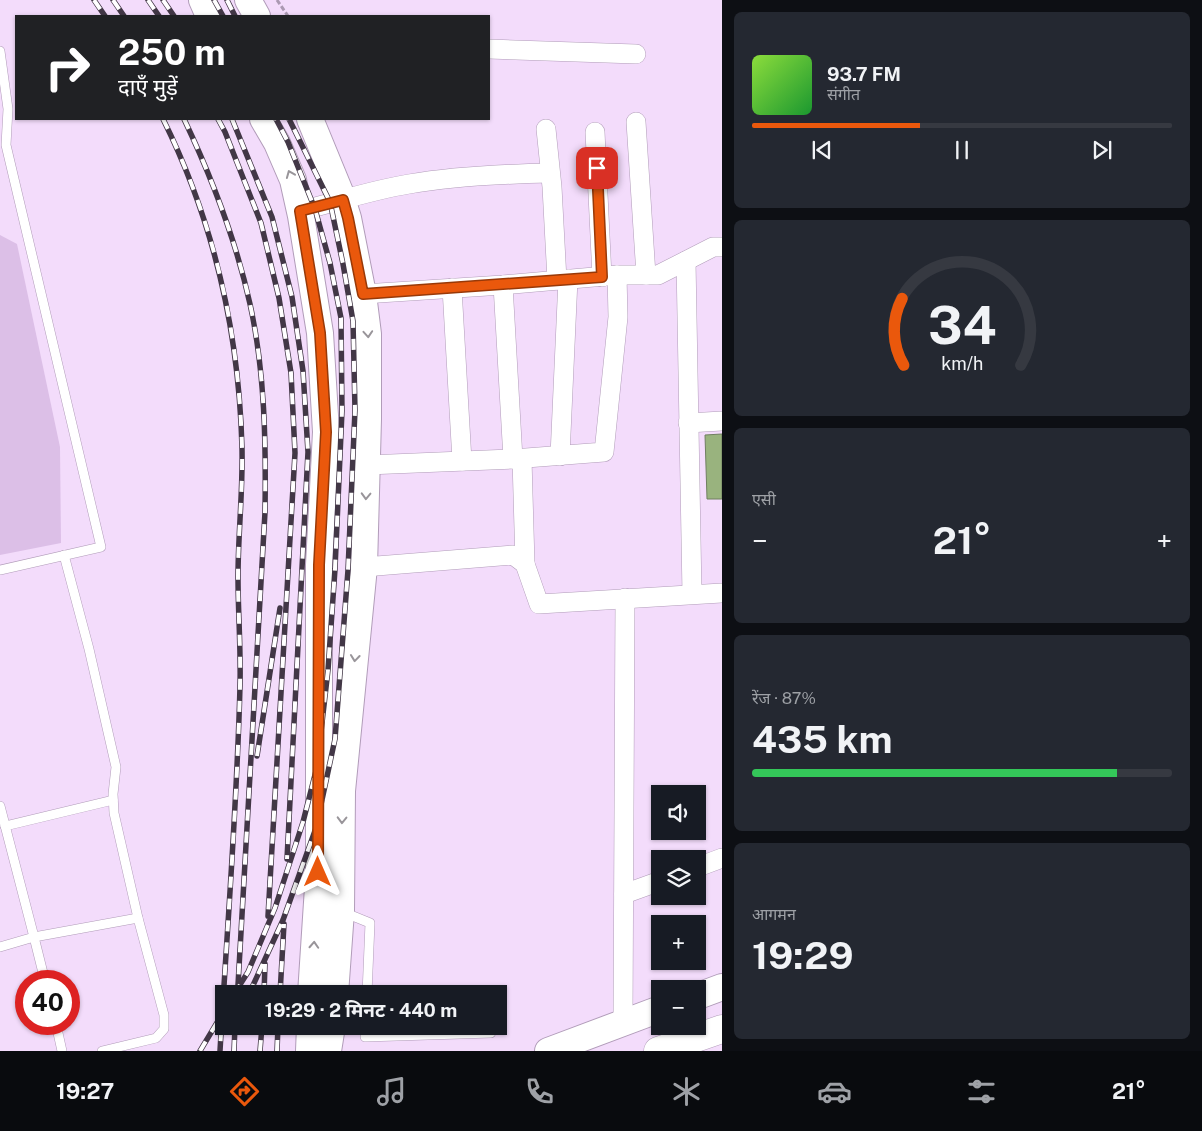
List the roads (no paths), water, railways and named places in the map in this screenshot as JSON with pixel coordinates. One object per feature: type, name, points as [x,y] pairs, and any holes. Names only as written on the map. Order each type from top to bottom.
[{"type":"highway","points":[[658,1051],[722,1029]]},
{"type":"street","points":[[202,0],[209,15]]},
{"type":"street","points":[[248,0],[256,15]]},
{"type":"street","points":[[490,49],[636,54]]},
{"type":"street","points":[[264,120],[277,143],[293,180],[300,211],[320,333],[326,432],[319,565],[318,872],[312,985]]},
{"type":"street","points":[[310,120],[343,200],[348,218],[363,294],[368,334],[364,567],[342,790],[340,911],[336,985]]},
{"type":"street","points":[[636,122],[646,275]]},
{"type":"street","points":[[546,129],[562,280],[560,456]]},
{"type":"street","points":[[367,465],[517,459],[604,452],[618,317],[609,276],[595,132]]},
{"type":"street","points":[[300,211],[362,194],[410,184],[518,174],[550,173]]},
{"type":"street","points":[[363,294],[609,276],[658,275],[712,247],[722,247]]},
{"type":"street","points":[[686,261],[692,594]]},
{"type":"street","points":[[503,284],[525,564],[539,604],[722,592]]},
{"type":"street","points":[[452,288],[462,462]]},
{"type":"street","points":[[688,423],[722,421]]},
{"type":"street","points":[[364,567],[513,555],[525,564]]},
{"type":"street","points":[[623,1022],[625,598]]},
{"type":"street","points":[[706,864],[722,858]]},
{"type":"street","points":[[624,894],[651,884]]},
{"type":"street","points":[[706,993],[722,987]]},
{"type":"street","points":[[548,1051],[651,1012]]},
{"type":"street","points":[[310,1035],[310,1051]]},
{"type":"street","points":[[328,1051],[331,1035]]},
{"type":"lane","points":[[0,51],[8,109],[3,146],[101,546],[0,570]]},
{"type":"lane","points":[[64,555],[89,649],[116,767],[113,800],[114,813],[138,918],[164,1015],[164,1028],[156,1038],[102,1051]]},
{"type":"lane","points":[[3,822],[113,800]]},
{"type":"lane","points":[[0,806],[42,970]]},
{"type":"lane","points":[[340,911],[370,923],[367,985]]},
{"type":"lane","points":[[0,947],[34,937],[138,918]]},
{"type":"lane","points":[[58,1035],[62,1051]]},
{"type":"lane","points":[[366,1035],[366,1037],[428,1035]]},
{"type":"railway","points":[[94,0],[104,15]]},
{"type":"railway","points":[[113,0],[123,15]]},
{"type":"railway","points":[[148,0],[158,15]]},
{"type":"railway","points":[[163,0],[173,15]]},
{"type":"railway","points":[[214,0],[222,15]]},
{"type":"railway","points":[[227,0],[234,15]]},
{"type":"railway","points":[[163,120],[197,198],[221,279],[236,362],[240,405],[242,464],[238,577],[239,732],[220,1051]]},
{"type":"railway","points":[[184,120],[222,210],[238,257],[255,330],[264,408],[265,512],[238,985]]},
{"type":"railway","points":[[219,120],[261,223],[279,298],[291,373],[295,453],[268,916]]},
{"type":"railway","points":[[232,120],[272,217],[292,297],[303,371],[308,452],[287,859]]},
{"type":"railway","points":[[240,985],[248,972],[275,908],[303,822],[317,767],[328,670],[335,569],[342,411],[341,318],[330,263],[315,209],[288,142],[277,120]]},
{"type":"railway","points":[[253,985],[283,920],[316,828],[335,739],[348,570],[355,410],[353,321],[330,202],[289,120]]},
{"type":"railway","points":[[257,756],[280,608]]},
{"type":"railway","points":[[281,985],[284,924]]},
{"type":"railway","points":[[264,985],[265,964]]},
{"type":"railway","points":[[200,1051],[215,1026]]},
{"type":"railway","points":[[234,1051],[235,1035]]},
{"type":"railway","points":[[260,1051],[261,1035]]},
{"type":"railway","points":[[277,1051],[278,1035]]}]
